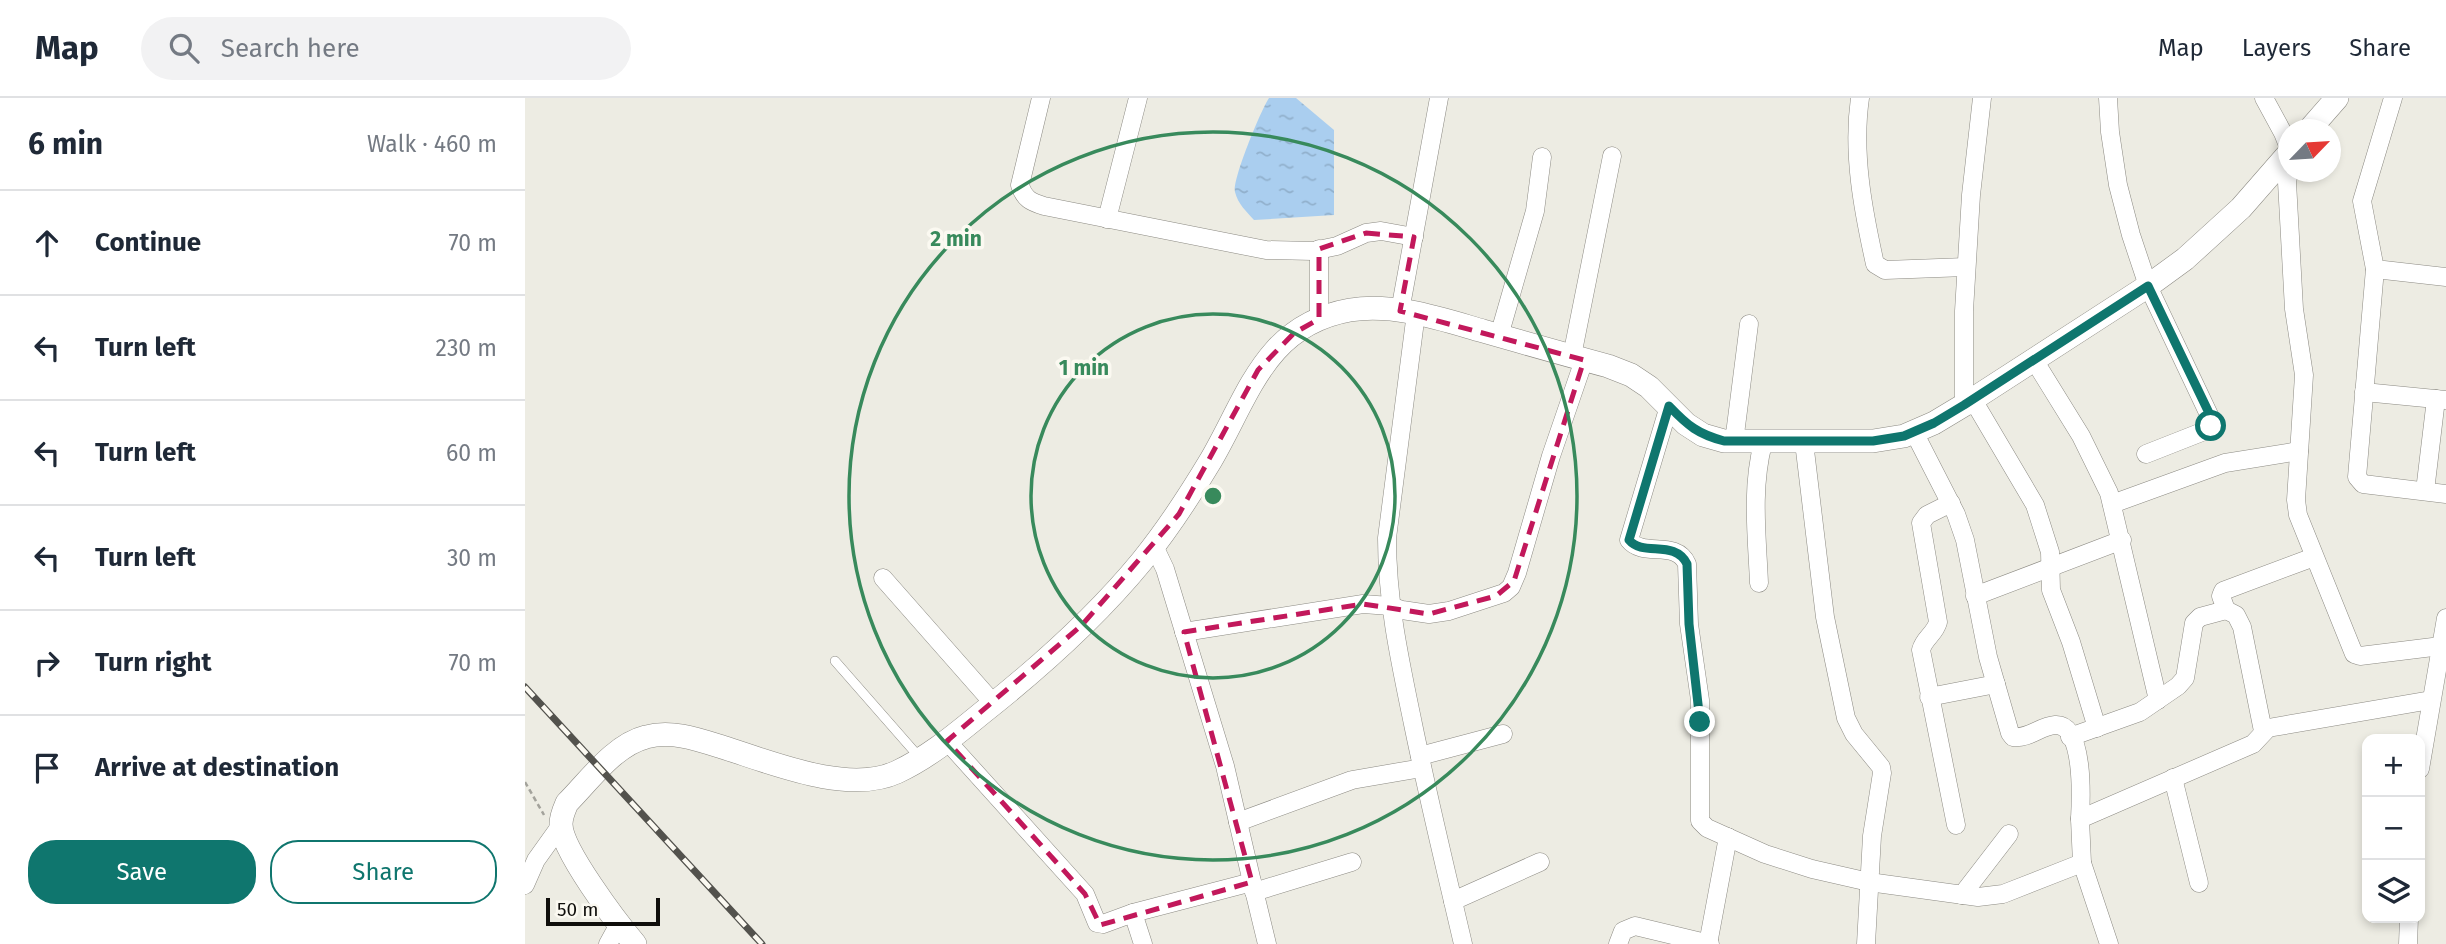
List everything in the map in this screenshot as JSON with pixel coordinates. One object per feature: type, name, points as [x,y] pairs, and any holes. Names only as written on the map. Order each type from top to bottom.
[{"type":"street","points":[[1041,98],[1020,185],[1023,195],[1031,202],[1266,250],[1319,249],[1337,246],[1366,233],[1381,231],[1414,236]]},
{"type":"street","points":[[1107,219],[1138,98]]},
{"type":"street","points":[[1439,98],[1414,236],[1387,538],[1390,606],[1421,762],[1463,944]]},
{"type":"street","points":[[1860,98],[1857,143],[1859,172],[1875,264],[1885,270],[1966,267]]},
{"type":"street","points":[[1982,98],[1971,195],[1964,310],[1968,402],[2035,505],[2050,552],[2051,590],[2071,642],[2097,728]]},
{"type":"street","points":[[2108,98],[2118,184],[2131,235],[2148,286],[2210,415],[2211,426],[2207,430],[2146,454]]},
{"type":"street","points":[[2264,98],[2278,124]]},
{"type":"street","points":[[2319,119],[2337,98]]},
{"type":"street","points":[[2393,98],[2362,201],[2375,270],[2357,472],[2359,482],[2446,494]]},
{"type":"street","points":[[1184,632],[1363,604],[1429,614],[1449,611],[1496,596],[1511,587],[1578,358],[1612,156]]},
{"type":"street","points":[[1499,336],[1535,211],[1542,157]]},
{"type":"street","points":[[525,885],[536,860],[558,828],[567,803],[625,747],[645,737],[668,734],[690,737],[815,775],[854,781],[894,774],[921,760],[994,704],[1082,625],[1140,564],[1178,514],[1213,457],[1258,370],[1273,350],[1294,333],[1319,319],[1349,310],[1375,308],[1408,312],[1578,358],[1631,374],[1649,387],[1686,424],[1703,435],[1734,442],[1873,441],[1904,436],[1968,402],[2148,286],[2185,259],[2241,208],[2278,162]]},
{"type":"street","points":[[2287,182],[2291,271],[2304,375],[2295,500],[2298,515],[2354,654],[2360,656],[2441,646]]},
{"type":"street","points":[[1319,249],[1319,319]]},
{"type":"street","points":[[2375,270],[2446,277]]},
{"type":"street","points":[[1734,442],[1749,324]]},
{"type":"street","points":[[2034,360],[2097,465],[2112,504],[2158,700]]},
{"type":"street","points":[[2364,392],[2441,399],[2425,491]]},
{"type":"street","points":[[1669,406],[1629,540],[1634,545],[1675,551],[1684,557],[1687,564],[1689,624],[1700,700],[1699,815],[1703,825],[1765,854],[1812,869],[1869,882],[1962,895],[1990,897],[2003,894],[2082,863]]},
{"type":"street","points":[[1914,432],[1951,503],[1965,540],[1996,684],[2013,737],[2022,737],[2056,725],[2063,727],[2080,762],[2082,863],[2109,944]]},
{"type":"street","points":[[1804,442],[1825,617],[1846,718],[1854,734],[1881,767],[1882,774],[1872,836],[1866,944]]},
{"type":"street","points":[[1759,583],[1755,488],[1763,443]]},
{"type":"street","points":[[2112,504],[2225,463],[2299,451]]},
{"type":"street","points":[[1951,503],[1927,515],[1921,523],[1938,622],[1921,650],[1956,825]]},
{"type":"street","points":[[1975,596],[2122,540]]},
{"type":"street","points":[[1154,546],[1165,569],[1225,766],[1267,944]]},
{"type":"street","points":[[2226,610],[2221,596],[2223,591],[2314,557]]},
{"type":"street","points":[[883,578],[994,704]]},
{"type":"street","points":[[2070,737],[2132,716],[2178,686],[2185,678],[2194,623],[2200,617],[2226,610],[2236,615],[2242,627],[2263,731]]},
{"type":"street","points":[[2425,737],[2446,618]]},
{"type":"street","points":[[1930,697],[1996,684]]},
{"type":"street","points":[[2080,819],[2253,744],[2263,731],[2275,726],[2431,699]]},
{"type":"street","points":[[1238,822],[1352,780],[1421,762],[1503,734]]},
{"type":"street","points":[[947,741],[1085,894],[1097,923],[1103,924],[1132,913],[1352,862]]},
{"type":"street","points":[[2173,778],[2199,883]]},
{"type":"street","points":[[558,828],[614,934],[635,944]]},
{"type":"street","points":[[1962,895],[2009,834]]},
{"type":"street","points":[[1618,944],[1623,931],[1635,926],[1709,944],[1728,837]]},
{"type":"street","points":[[1453,901],[1540,862]]},
{"type":"street","points":[[1132,913],[1143,944]]},
{"type":"street","points":[[2408,944],[2409,923]]},
{"type":"lane","points":[[835,661],[921,760]]},
{"type":"path","points":[[525,782],[538,807],[558,828]]},
{"type":"highlighted area","points":[[1366,233],[1414,237],[1400,311],[1584,360],[1514,581],[1496,596],[1429,614],[1363,604],[1184,632],[1252,882],[1100,925],[1085,894],[947,741],[1082,625],[1179,514],[1258,370],[1294,333],[1319,319],[1319,249]]},
{"type":"water","points":[[1269,98],[1296,98],[1334,130],[1334,215],[1254,220],[1238,200],[1235,185],[1242,160]]},
{"type":"railway","points":[[525,687],[762,944]]},
{"type":"route","points":[[1700,722],[1700,700],[1689,624],[1687,564],[1680,553],[1634,545],[1629,540],[1669,406],[1686,424],[1703,435],[1724,441],[1873,441],[1904,436],[1934,423],[1964,405],[2148,286],[2210,415],[2211,426]]}]
